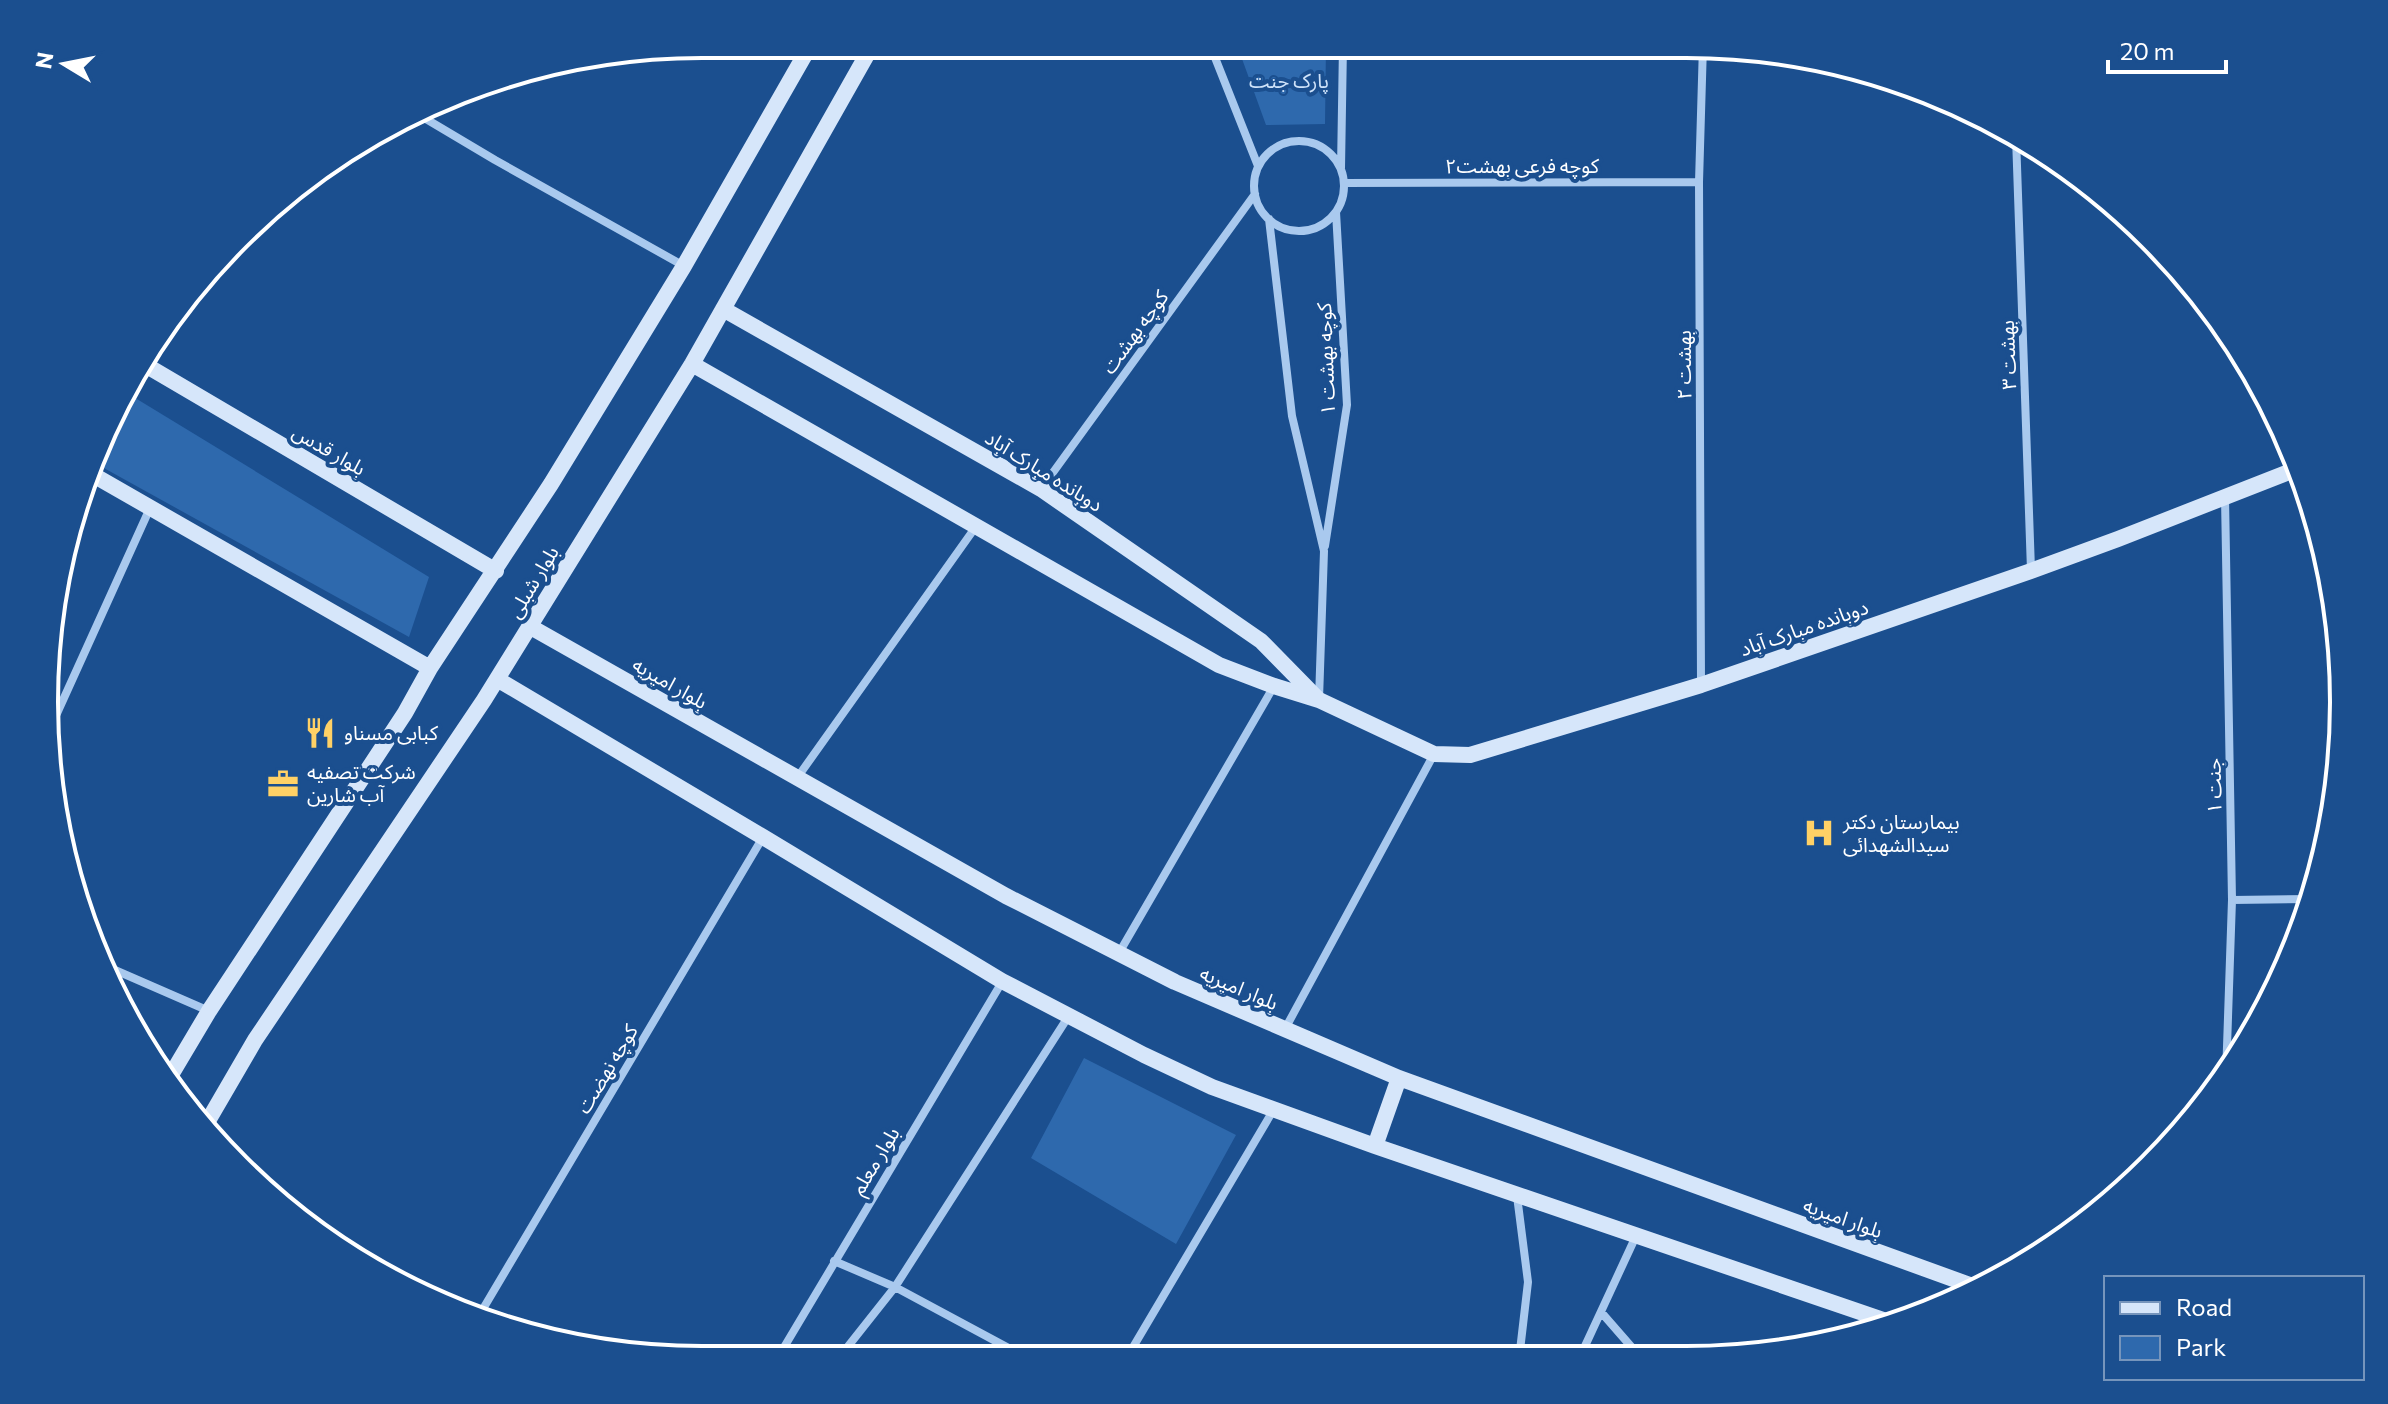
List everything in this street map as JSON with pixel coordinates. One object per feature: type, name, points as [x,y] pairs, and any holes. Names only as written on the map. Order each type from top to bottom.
[{"type":"street","name":"بلوار شبلی","points":[[174,1070],[209,1011],[405,713],[430,668],[496,571],[684,266],[803,58]]},
{"type":"street","name":"بلوار شبلی","points":[[210,1117],[255,1040],[497,679],[692,364],[865,58]]},
{"type":"street","points":[[1215,58],[1258,166]]},
{"type":"street","points":[[1341,169],[1333,156],[1308,141],[1279,145],[1258,166],[1255,194],[1260,208],[1282,228],[1296,231],[1325,223],[1336,212],[1344,183],[1341,169],[1343,58]]},
{"type":"street","name":"بهشت ۲","points":[[1701,685],[1699,182],[1703,58]]},
{"type":"street","points":[[427,120],[684,266]]},
{"type":"street","name":"بهشت ۳","points":[[2016,149],[2031,571]]},
{"type":"street","name":"کوچه فرعی بهشت۲","points":[[1344,183],[1699,182]]},
{"type":"street","name":"کوچه بهشت","points":[[1041,489],[1255,194]]},
{"type":"street","name":"کوچه بهشت ۱","points":[[1324,551],[1347,405],[1336,212]]},
{"type":"street","points":[[1269,219],[1292,416],[1324,551],[1319,700]]},
{"type":"street","name":"دوبانده مبارک آباد","points":[[723,309],[1041,489],[1261,641],[1319,700]]},
{"type":"street","name":"دوبانده مبارک آباد","points":[[692,364],[1219,665],[1319,700],[1434,754],[1470,755],[1701,685],[2031,571],[2287,472]]},
{"type":"street","name":"بلوار قدس","points":[[151,368],[496,571]]},
{"type":"street","points":[[99,478],[430,668]]},
{"type":"street","name":"جنت ۱","points":[[2225,496],[2232,900],[2227,1051]]},
{"type":"street","points":[[58,711],[150,507]]},
{"type":"street","points":[[796,778],[977,525]]},
{"type":"street","name":"بلوار امیریه","points":[[529,626],[1006,896],[1175,982],[1399,1078],[1964,1283]]},
{"type":"street","points":[[497,679],[1002,981],[1212,1087],[1875,1317]]},
{"type":"street","points":[[1118,953],[1274,686]]},
{"type":"street","points":[[1285,1029],[1434,754]]},
{"type":"street","name":"کوچه نهضت","points":[[484,1308],[763,837]]},
{"type":"street","points":[[2232,900],[2299,899]]},
{"type":"street","points":[[117,971],[209,1011]]},
{"type":"street","name":"بلوار معلم","points":[[785,1346],[1002,981]]},
{"type":"street","points":[[848,1346],[895,1287],[1068,1017]]},
{"type":"street","points":[[1375,1146],[1399,1078]]},
{"type":"street","points":[[1134,1346],[1274,1109]]},
{"type":"street","points":[[1517,1195],[1528,1282],[1521,1346]]},
{"type":"street","points":[[1585,1346],[1636,1235]]},
{"type":"street","points":[[834,1261],[895,1287],[1005,1346]]},
{"type":"street","points":[[1601,1312],[1631,1346]]},
{"type":"green space","name":"پارک جنت","points":[[1242,58],[1326,58],[1325,124],[1266,125]]},
{"type":"green space","points":[[135,398],[429,577],[409,637],[103,467]]},
{"type":"green space","points":[[1084,1058],[1236,1135],[1176,1244],[1031,1158]]},
{"type":"place","name":"کبابی مسناو","points":[[320,733]]},
{"type":"place","name":"شرکت تصفیه آب شارین","points":[[283,784]]},
{"type":"place","name":"بیمارستان دکتر سیدالشهدائی","points":[[1819,833]]}]
